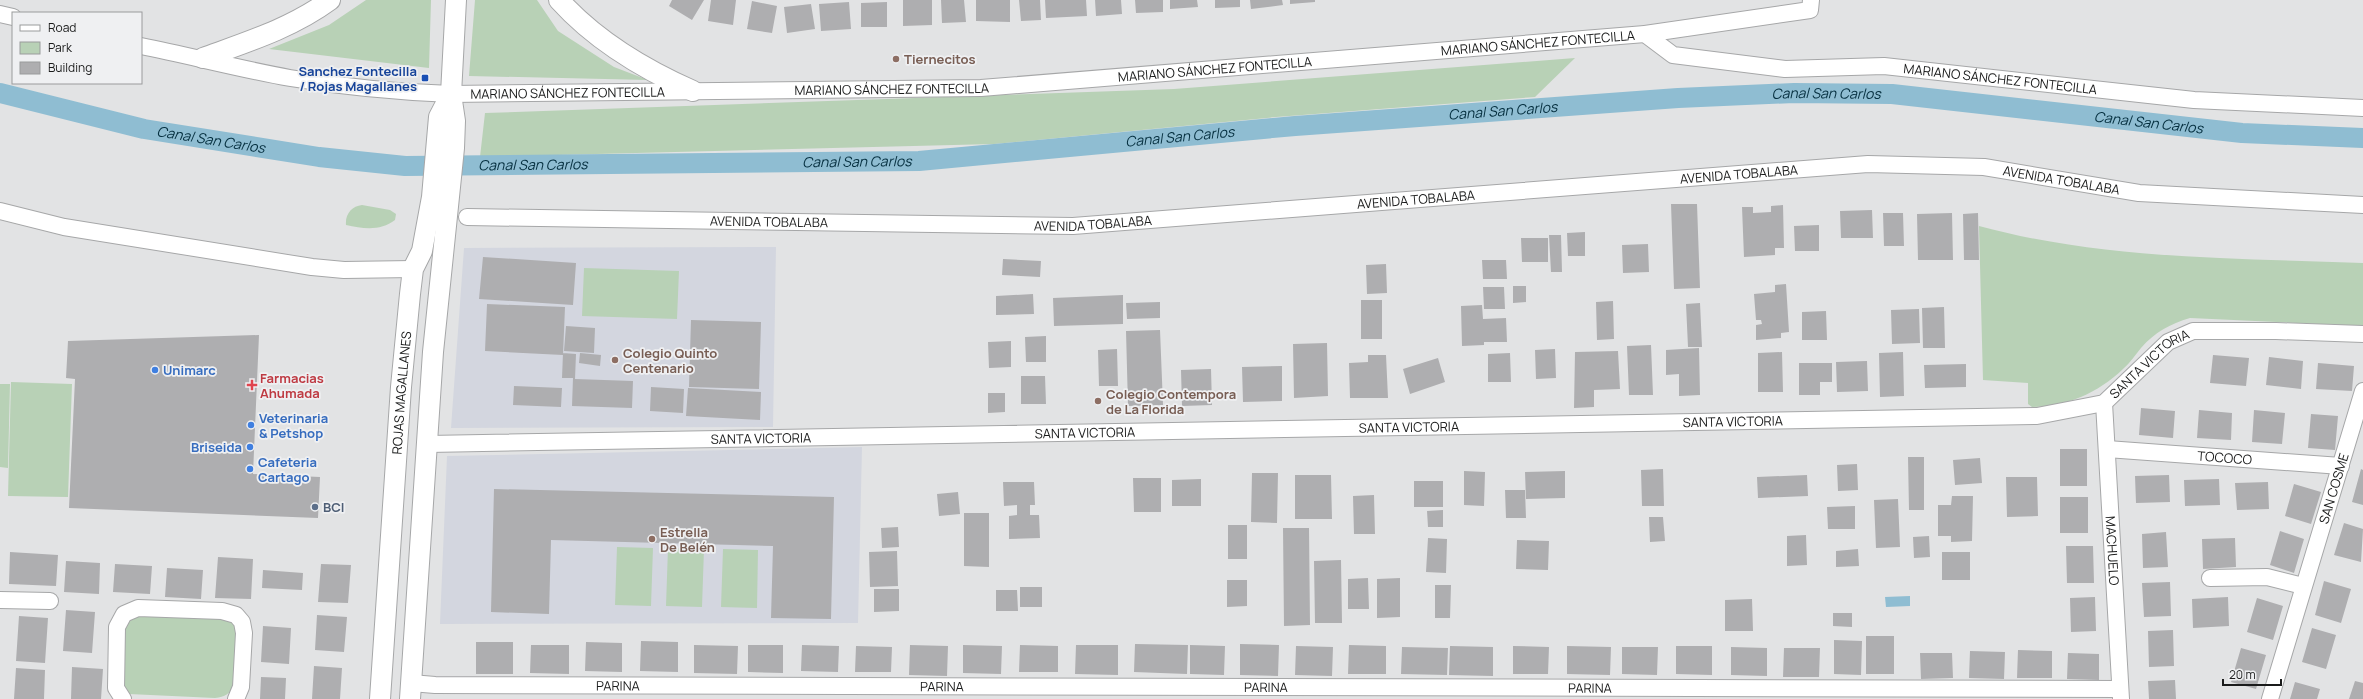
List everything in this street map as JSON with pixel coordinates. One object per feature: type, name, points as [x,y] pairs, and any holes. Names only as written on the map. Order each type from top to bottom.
[{"type":"street","points":[[203,58],[269,34],[294,23],[330,0]]},
{"type":"street","name":"ROJAS MAGALLANES","points":[[411,691],[433,352],[439,290],[441,192],[445,146],[439,117],[451,94],[456,0]]},
{"type":"street","points":[[559,0],[583,24],[626,56],[693,91]]},
{"type":"street","name":"MARIANO SÁNCHEZ FONTECILLA","points":[[142,46],[333,85],[380,90],[451,94],[981,88],[1645,34],[1810,10],[1811,1]]},
{"type":"street","points":[[0,14],[12,17]]},
{"type":"street","name":"MARIANO SÁNCHEZ FONTECILLA","points":[[1645,34],[1673,55],[1785,69],[1884,66],[2194,100],[2363,108]]},
{"type":"street","name":"AVENIDA TOBALABA","points":[[467,218],[1073,226],[1868,164],[1984,167],[2139,193],[2363,205]]},
{"type":"street","name":"ROJAS MAGALLANES","points":[[380,699],[404,356],[413,269],[422,251],[441,192]]},
{"type":"street","points":[[0,211],[64,227],[312,267],[344,270],[413,269],[439,290]]},
{"type":"street","name":"SANTA VICTORIA","points":[[428,444],[2037,416],[2104,403],[2168,342],[2194,331],[2276,331],[2363,334]]},
{"type":"street","points":[[404,356],[410,350],[418,348],[426,348],[433,352]]},
{"type":"street","name":"SAN COSME","points":[[2270,699],[2363,391]]},
{"type":"street","name":"MACHUELO","points":[[2104,403],[2108,449],[2121,694]]},
{"type":"street","name":"TOCOCO","points":[[2108,449],[2341,466]]},
{"type":"street","points":[[2210,578],[2267,577],[2303,586]]},
{"type":"street","points":[[0,600],[50,600]]},
{"type":"street","points":[[123,699],[116,688],[117,627],[124,614],[138,608],[222,611],[236,615],[242,622],[244,633],[241,687],[236,699]]},
{"type":"street","points":[[384,650],[411,691]]},
{"type":"street","name":"PARINA","points":[[411,691],[435,685],[924,693],[2121,694]]},
{"type":"shaded area","name":"Colegio Quinto Centenario","points":[[776,247],[773,427],[451,428],[464,248]]},
{"type":"shaded area","name":"Estrella De Belén","points":[[862,447],[858,623],[440,624],[447,456]]},
{"type":"green space","points":[[366,0],[431,0],[429,68],[269,49],[329,25]]},
{"type":"green space","points":[[475,0],[537,0],[558,31],[614,67],[648,80],[469,76]]},
{"type":"green space","points":[[1575,58],[1535,97],[1276,117],[994,144],[480,157],[485,113],[1174,89]]},
{"type":"green space","points":[[362,205],[390,210],[396,214],[395,220],[390,224],[372,228],[346,225],[347,217],[350,211],[355,207]]},
{"type":"green space","points":[[1979,226],[2026,237],[2122,251],[2218,258],[2363,263],[2363,326],[2190,318],[2169,326],[2157,333],[2146,342],[2123,369],[2113,378],[2092,392],[2057,404],[2032,407],[2028,404],[2028,383],[1983,380]]},
{"type":"green space","points":[[584,268],[679,271],[677,319],[582,316]]},
{"type":"green space","points":[[11,382],[72,384],[68,497],[8,496]]},
{"type":"green space","points":[[0,384],[10,384],[8,468],[0,467]]},
{"type":"green space","points":[[617,547],[653,548],[651,606],[615,605]]},
{"type":"green space","points":[[668,548],[704,549],[702,607],[666,606]]},
{"type":"green space","points":[[723,549],[758,550],[757,608],[721,607]]},
{"type":"green space","points":[[134,616],[225,617],[234,623],[237,629],[234,685],[231,691],[222,697],[215,698],[129,694],[124,687],[124,628],[125,623]]},
{"type":"water","points":[[1910,596],[1910,606],[1886,607],[1885,597]]},
{"type":"building","points":[[672,0],[704,0],[692,20],[669,6]]},
{"type":"building","points":[[711,0],[736,0],[733,25],[708,21]]},
{"type":"building","points":[[903,0],[932,0],[932,25],[903,26]]},
{"type":"building","points":[[941,0],[964,0],[966,22],[942,23]]},
{"type":"building","points":[[976,0],[1010,0],[1010,22],[976,21]]},
{"type":"building","points":[[1019,0],[1040,0],[1041,20],[1021,21]]},
{"type":"building","points":[[1045,0],[1086,0],[1087,16],[1046,18]]},
{"type":"building","points":[[1095,0],[1121,0],[1122,14],[1096,16]]},
{"type":"building","points":[[1135,0],[1163,0],[1163,12],[1136,13]]},
{"type":"building","points":[[1170,0],[1197,0],[1198,7],[1170,9]]},
{"type":"building","points":[[1215,0],[1240,0],[1240,7],[1215,8]]},
{"type":"building","points":[[1250,0],[1282,0],[1283,5],[1251,9]]},
{"type":"building","points":[[1290,0],[1315,0],[1315,2],[1290,4]]},
{"type":"building","points":[[752,1],[777,6],[772,33],[747,29]]},
{"type":"building","points":[[849,2],[851,29],[821,31],[819,4]]},
{"type":"building","points":[[887,2],[887,27],[861,27],[861,3]]},
{"type":"building","points":[[811,4],[815,29],[787,33],[784,7]]},
{"type":"building","points":[[1671,204],[1697,204],[1700,288],[1674,289]]},
{"type":"building","points":[[1783,205],[1784,248],[1775,248],[1775,255],[1744,257],[1742,207],[1753,207],[1753,213],[1771,212],[1771,206]]},
{"type":"building","points":[[1872,210],[1873,238],[1841,238],[1840,211]]},
{"type":"building","points":[[1883,213],[1903,213],[1904,246],[1884,246]]},
{"type":"building","points":[[1952,213],[1953,260],[1918,260],[1917,214]]},
{"type":"building","points":[[1978,213],[1979,260],[1964,260],[1963,214]]},
{"type":"building","points":[[1819,225],[1819,251],[1795,251],[1794,226]]},
{"type":"building","points":[[1585,232],[1585,256],[1568,256],[1567,233]]},
{"type":"building","points":[[1549,235],[1561,235],[1562,272],[1551,272]]},
{"type":"building","points":[[1521,238],[1548,238],[1548,262],[1522,262]]},
{"type":"building","points":[[1648,244],[1649,272],[1623,273],[1622,245]]},
{"type":"building","points":[[483,257],[576,263],[573,305],[479,299]]},
{"type":"building","points":[[1003,259],[1041,261],[1040,277],[1002,275]]},
{"type":"building","points":[[1482,260],[1506,260],[1507,279],[1483,279]]},
{"type":"building","points":[[1386,264],[1387,293],[1367,294],[1366,265]]},
{"type":"building","points":[[1786,284],[1789,332],[1781,333],[1781,338],[1756,340],[1756,325],[1762,324],[1761,320],[1756,320],[1754,294],[1775,292],[1775,285]]},
{"type":"building","points":[[1513,286],[1526,286],[1526,302],[1513,303]]},
{"type":"building","points":[[1483,287],[1504,287],[1505,309],[1484,309]]},
{"type":"building","points":[[1033,294],[1034,314],[996,315],[996,296]]},
{"type":"building","points":[[1123,295],[1123,324],[1054,326],[1053,298]]},
{"type":"building","points":[[1361,300],[1382,300],[1382,339],[1361,339]]},
{"type":"building","points":[[1613,301],[1614,339],[1597,340],[1596,302]]},
{"type":"building","points":[[1160,302],[1160,318],[1127,319],[1126,303]]},
{"type":"building","points":[[1700,303],[1702,347],[1688,347],[1686,304]]},
{"type":"building","points":[[487,304],[565,307],[563,355],[485,351]]},
{"type":"building","points":[[1482,305],[1483,319],[1506,318],[1507,342],[1484,342],[1484,345],[1462,346],[1461,306]]},
{"type":"building","points":[[1944,307],[1945,348],[1923,348],[1922,308]]},
{"type":"building","points":[[1919,309],[1920,343],[1892,344],[1891,310]]},
{"type":"building","points":[[1826,311],[1827,340],[1802,340],[1802,312]]},
{"type":"building","points":[[691,320],[761,322],[759,389],[689,387]]},
{"type":"building","points":[[566,326],[595,328],[594,353],[564,351]]},
{"type":"building","points":[[1160,330],[1163,405],[1128,406],[1126,331]]},
{"type":"building","points":[[259,335],[253,474],[320,477],[318,518],[69,508],[75,379],[66,378],[68,341]]},
{"type":"building","points":[[1046,336],[1046,362],[1026,362],[1025,337]]},
{"type":"building","points":[[1011,341],[1011,367],[989,368],[988,342]]},
{"type":"building","points":[[1327,343],[1328,396],[1294,398],[1293,344]]},
{"type":"building","points":[[1651,345],[1653,395],[1629,395],[1627,346]]},
{"type":"building","points":[[1699,348],[1700,395],[1679,396],[1679,374],[1666,375],[1666,350]]},
{"type":"building","points":[[1117,349],[1118,386],[1099,386],[1098,350]]},
{"type":"building","points":[[1555,349],[1556,378],[1536,379],[1535,350]]},
{"type":"building","points":[[1618,351],[1620,389],[1594,390],[1594,407],[1574,408],[1575,352]]},
{"type":"building","points":[[1782,352],[1783,392],[1758,392],[1758,353]]},
{"type":"building","points":[[1903,352],[1904,396],[1880,397],[1879,353]]},
{"type":"building","points":[[563,353],[576,354],[575,379],[633,381],[632,408],[572,406],[573,378],[562,378]]},
{"type":"building","points":[[580,353],[601,355],[600,366],[579,363]]},
{"type":"building","points":[[1510,353],[1511,382],[1488,382],[1488,354]]},
{"type":"building","points":[[1368,355],[1386,355],[1388,398],[1350,398],[1349,363],[1368,362]]},
{"type":"building","points":[[2213,355],[2249,358],[2246,386],[2210,383]]},
{"type":"building","points":[[2269,357],[2303,361],[2301,389],[2266,385]]},
{"type":"building","points":[[1438,358],[1445,382],[1410,394],[1403,369]]},
{"type":"building","points":[[1867,361],[1868,391],[1837,392],[1836,362]]},
{"type":"building","points":[[1799,363],[1832,363],[1832,382],[1820,382],[1820,395],[1799,395]]},
{"type":"building","points":[[2318,363],[2354,366],[2352,391],[2316,389]]},
{"type":"building","points":[[1966,364],[1966,387],[1925,388],[1924,365]]},
{"type":"building","points":[[1282,366],[1282,401],[1243,402],[1242,367]]},
{"type":"building","points":[[1211,369],[1212,405],[1182,406],[1181,370]]},
{"type":"building","points":[[1021,376],[1045,376],[1046,404],[1021,404]]},
{"type":"building","points":[[514,386],[562,388],[561,407],[513,405]]},
{"type":"building","points":[[651,387],[684,389],[683,413],[650,411]]},
{"type":"building","points":[[688,388],[761,392],[760,420],[686,416]]},
{"type":"building","points":[[988,393],[1005,393],[1005,412],[988,413]]},
{"type":"building","points":[[2141,408],[2175,411],[2173,438],[2139,435]]},
{"type":"building","points":[[2199,410],[2232,413],[2231,440],[2197,438]]},
{"type":"building","points":[[2254,410],[2285,413],[2282,444],[2252,442]]},
{"type":"building","points":[[2311,414],[2338,416],[2335,450],[2308,448]]},
{"type":"building","points":[[2060,449],[2087,449],[2087,486],[2060,486]]},
{"type":"building","points":[[1908,457],[1924,457],[1924,510],[1909,510]]},
{"type":"building","points":[[1980,458],[1982,483],[1955,485],[1953,460]]},
{"type":"building","points":[[1857,464],[1858,490],[1838,491],[1837,465]]},
{"type":"building","points":[[1663,469],[1664,506],[1642,506],[1641,470]]},
{"type":"building","points":[[2361,469],[2363,470],[2363,505],[2352,502]]},
{"type":"building","points":[[1464,471],[1485,472],[1484,506],[1464,505]]},
{"type":"building","points":[[1565,471],[1565,498],[1526,499],[1525,472]]},
{"type":"building","points":[[1252,473],[1278,473],[1277,523],[1251,522]]},
{"type":"building","points":[[1295,475],[1331,475],[1332,519],[1295,519]]},
{"type":"building","points":[[1807,475],[1808,496],[1758,498],[1757,477]]},
{"type":"building","points":[[2169,475],[2170,502],[2136,503],[2135,476]]},
{"type":"building","points":[[2006,477],[2037,477],[2038,516],[2007,517]]},
{"type":"building","points":[[1133,478],[1161,478],[1161,512],[1134,512]]},
{"type":"building","points":[[1201,479],[1201,506],[1172,506],[1172,480]]},
{"type":"building","points":[[2219,479],[2220,505],[2185,506],[2184,480]]},
{"type":"building","points":[[1414,481],[1443,481],[1443,507],[1414,507]]},
{"type":"building","points":[[1003,482],[1034,482],[1035,505],[1030,505],[1030,515],[1039,515],[1040,538],[1009,539],[1009,516],[1017,515],[1017,505],[1004,506]]},
{"type":"building","points":[[2268,482],[2269,509],[2237,510],[2235,483]]},
{"type":"building","points":[[2294,484],[2321,492],[2311,524],[2285,516]]},
{"type":"building","points":[[494,489],[834,497],[831,619],[771,618],[773,546],[551,540],[549,614],[491,612]]},
{"type":"building","points":[[1505,490],[1525,490],[1526,518],[1506,518]]},
{"type":"building","points":[[958,492],[960,514],[939,516],[937,494]]},
{"type":"building","points":[[1374,495],[1375,534],[1354,534],[1353,496]]},
{"type":"building","points":[[1952,496],[1973,496],[1972,541],[1951,542],[1951,536],[1938,536],[1938,505],[1951,505]]},
{"type":"building","points":[[2060,497],[2088,497],[2088,533],[2060,533]]},
{"type":"building","points":[[1898,499],[1900,547],[1876,548],[1874,500]]},
{"type":"building","points":[[1855,506],[1855,529],[1828,529],[1827,507]]},
{"type":"building","points":[[1443,510],[1443,527],[1428,527],[1427,511]]},
{"type":"building","points":[[964,513],[989,513],[989,567],[964,566]]},
{"type":"building","points":[[1649,517],[1663,517],[1665,541],[1650,542]]},
{"type":"building","points":[[2344,523],[2363,529],[2361,562],[2334,555]]},
{"type":"building","points":[[1228,525],[1247,525],[1247,559],[1228,559]]},
{"type":"building","points":[[898,527],[899,547],[882,548],[881,528]]},
{"type":"building","points":[[1283,528],[1309,528],[1310,625],[1284,626]]},
{"type":"building","points":[[2280,531],[2304,539],[2294,573],[2270,565]]},
{"type":"building","points":[[2166,532],[2168,567],[2143,568],[2142,534]]},
{"type":"building","points":[[1806,535],[1807,565],[1787,566],[1787,536]]},
{"type":"building","points":[[1929,536],[1930,557],[1914,558],[1913,537]]},
{"type":"building","points":[[1428,538],[1447,539],[1446,573],[1426,572]]},
{"type":"building","points":[[2235,538],[2236,567],[2203,569],[2202,539]]},
{"type":"building","points":[[1517,540],[1549,541],[1548,570],[1516,569]]},
{"type":"building","points":[[2066,546],[2093,546],[2094,583],[2067,583]]},
{"type":"building","points":[[1858,549],[1859,566],[1836,567],[1836,551]]},
{"type":"building","points":[[897,551],[898,586],[870,587],[869,552]]},
{"type":"building","points":[[10,552],[58,555],[56,586],[9,584]]},
{"type":"building","points":[[1942,552],[1970,552],[1970,580],[1942,580]]},
{"type":"building","points":[[218,557],[253,559],[251,599],[215,598]]},
{"type":"building","points":[[1341,560],[1342,623],[1315,623],[1314,561]]},
{"type":"building","points":[[66,561],[100,563],[99,594],[64,592]]},
{"type":"building","points":[[115,564],[152,566],[150,594],[113,592]]},
{"type":"building","points":[[321,564],[351,565],[348,603],[318,602]]},
{"type":"building","points":[[167,568],[203,570],[201,599],[165,597]]},
{"type":"building","points":[[263,570],[303,573],[302,590],[262,588]]},
{"type":"building","points":[[1368,578],[1369,609],[1348,609],[1348,579]]},
{"type":"building","points":[[1400,578],[1400,617],[1377,618],[1377,579]]},
{"type":"building","points":[[1227,580],[1247,580],[1247,606],[1227,607]]},
{"type":"building","points":[[2324,581],[2351,589],[2341,623],[2315,615]]},
{"type":"building","points":[[2170,582],[2171,616],[2144,617],[2142,583]]},
{"type":"building","points":[[1435,585],[1451,585],[1450,618],[1435,618]]},
{"type":"building","points":[[1020,587],[1042,587],[1042,607],[1020,607]]},
{"type":"building","points":[[874,589],[899,589],[899,611],[874,612]]},
{"type":"building","points":[[996,590],[1017,590],[1018,611],[996,611]]},
{"type":"building","points":[[2095,597],[2096,631],[2071,632],[2070,598]]},
{"type":"building","points":[[2228,597],[2229,626],[2193,628],[2192,599]]},
{"type":"building","points":[[2257,598],[2283,606],[2273,640],[2247,632]]},
{"type":"building","points":[[1752,599],[1753,631],[1725,631],[1725,600]]},
{"type":"building","points":[[66,610],[95,612],[92,653],[63,651]]},
{"type":"building","points":[[1833,613],[1852,613],[1852,627],[1833,626]]},
{"type":"building","points":[[317,615],[347,617],[344,652],[315,650]]},
{"type":"building","points":[[19,616],[48,618],[45,663],[16,661]]},
{"type":"building","points":[[263,626],[291,628],[289,664],[261,662]]},
{"type":"building","points":[[2312,628],[2336,635],[2326,669],[2302,662]]},
{"type":"building","points":[[2173,630],[2174,666],[2149,667],[2148,631]]},
{"type":"building","points":[[1866,636],[1894,636],[1894,674],[1866,674]]},
{"type":"building","points":[[1834,640],[1862,641],[1861,675],[1834,674]]},
{"type":"building","points":[[641,641],[678,642],[678,672],[640,671]]},
{"type":"building","points":[[476,642],[513,642],[513,674],[476,674]]},
{"type":"building","points":[[586,642],[622,643],[622,672],[585,671]]},
{"type":"building","points":[[1135,644],[1188,645],[1187,674],[1134,672]]},
{"type":"building","points":[[1240,644],[1279,645],[1278,676],[1240,675]]},
{"type":"building","points":[[531,645],[569,645],[569,674],[530,673]]},
{"type":"building","points":[[694,645],[738,646],[737,674],[694,673]]},
{"type":"building","points":[[748,645],[783,645],[783,673],[748,672]]},
{"type":"building","points":[[802,645],[839,646],[838,672],[801,671]]},
{"type":"building","points":[[910,645],[948,646],[947,676],[909,675]]},
{"type":"building","points":[[963,645],[1002,646],[1001,674],[963,673]]},
{"type":"building","points":[[1020,645],[1058,646],[1058,672],[1019,672]]},
{"type":"building","points":[[1076,645],[1118,645],[1118,675],[1075,674]]},
{"type":"building","points":[[1190,645],[1225,646],[1224,675],[1190,674]]},
{"type":"building","points":[[1349,645],[1386,646],[1386,674],[1348,674]]},
{"type":"building","points":[[856,646],[892,647],[891,672],[855,672]]},
{"type":"building","points":[[1296,646],[1333,647],[1332,676],[1295,675]]},
{"type":"building","points":[[1450,646],[1493,647],[1493,676],[1449,675]]},
{"type":"building","points":[[1513,646],[1549,647],[1548,674],[1513,674]]},
{"type":"building","points":[[1567,646],[1611,647],[1610,675],[1567,674]]},
{"type":"building","points":[[1676,646],[1712,646],[1712,675],[1676,674]]},
{"type":"building","points":[[1402,647],[1448,648],[1447,675],[1401,674]]},
{"type":"building","points":[[1622,647],[1658,647],[1657,675],[1622,674]]},
{"type":"building","points":[[1731,647],[1767,648],[1767,676],[1731,675]]},
{"type":"building","points":[[1784,648],[1820,648],[1819,677],[1783,677]]},
{"type":"building","points":[[2241,648],[2266,655],[2256,689],[2231,682]]},
{"type":"building","points":[[2018,650],[2052,651],[2052,678],[2017,678]]},
{"type":"building","points":[[1970,651],[2005,652],[2004,679],[1969,678]]},
{"type":"building","points":[[1920,653],[1952,653],[1953,678],[1921,679]]},
{"type":"building","points":[[2068,653],[2099,654],[2099,680],[2067,679]]},
{"type":"building","points":[[314,666],[342,668],[340,699],[312,699]]},
{"type":"building","points":[[72,667],[103,669],[101,699],[71,699]]},
{"type":"building","points":[[16,668],[45,670],[44,699],[14,699]]},
{"type":"building","points":[[261,677],[286,678],[285,699],[260,699]]},
{"type":"building","points":[[2175,680],[2176,699],[2149,699],[2148,681]]},
{"type":"building","points":[[2355,681],[2363,683],[2363,699],[2349,699]]},
{"type":"building","points":[[2295,682],[2320,689],[2317,699],[2290,699]]},
{"type":"waterway","name":"Canal San Carlos","points":[[0,93],[144,129],[319,157],[405,166],[919,161],[1295,126],[1678,98],[1794,93],[1892,94],[2242,133],[2363,138]]},
{"type":"place","name":"Tiernecitos","points":[[896,59]]},
{"type":"place","name":"Sanchez Fontecilla / Rojas Magallanes","points":[[425,78]]},
{"type":"place","name":"Colegio Quinto Centenario","points":[[615,360]]},
{"type":"place","name":"Unimarc","points":[[155,370]]},
{"type":"place","name":"Farmacias Ahumada","points":[[252,385]]},
{"type":"place","name":"Colegio Contempora de La Florida","points":[[1098,401]]},
{"type":"place","name":"Veterinaria & Petshop","points":[[251,425]]},
{"type":"place","name":"Briseida","points":[[250,447]]},
{"type":"place","name":"Cafeteria Cartago","points":[[250,469]]},
{"type":"place","name":"BCI","points":[[315,507]]},
{"type":"place","name":"Estrella De Belén","points":[[652,539]]}]
